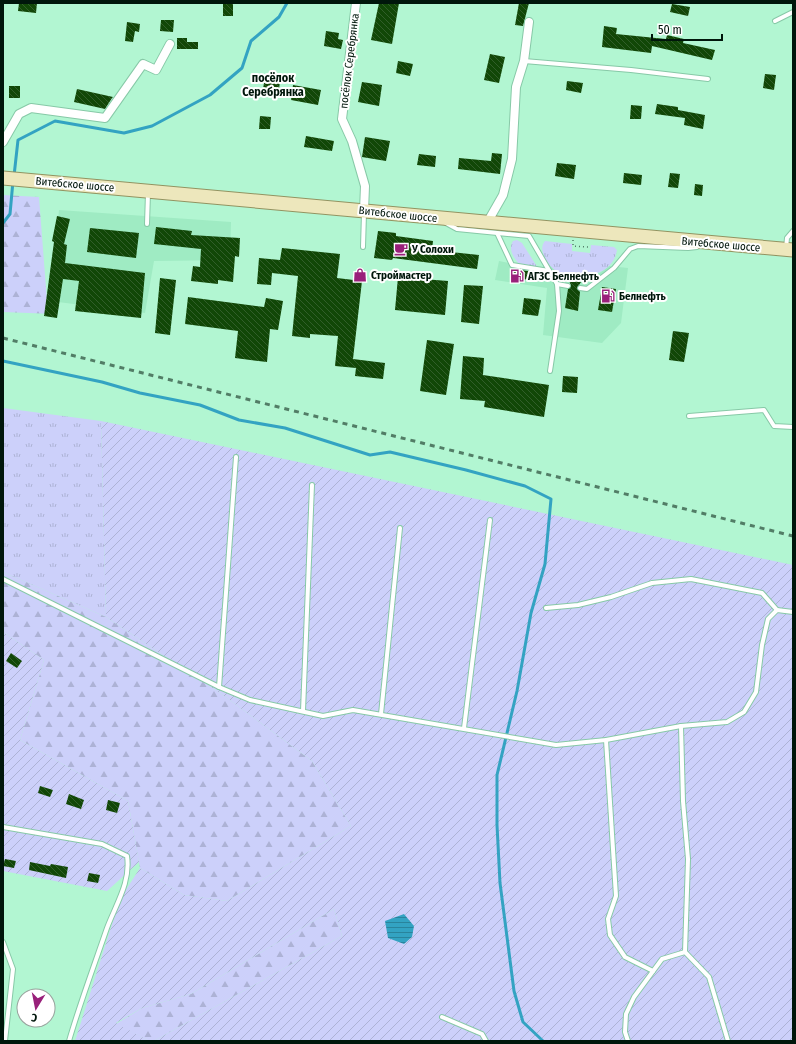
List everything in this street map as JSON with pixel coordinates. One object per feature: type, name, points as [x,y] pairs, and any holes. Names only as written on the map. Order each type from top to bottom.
[{"type":"main road","name":"Витебское шоссе","points":[[3,178],[148,190],[487,223],[789,250]]},
{"type":"street","name":"посёлок Серебрянка","points":[[356,3],[342,119],[352,141],[365,186],[364,211]]},
{"type":"street","points":[[487,223],[503,194],[512,159],[516,86],[524,61],[529,22]]},
{"type":"street","points":[[3,142],[19,114],[31,108],[105,118],[143,64],[156,70],[170,44]]},
{"type":"lane","points":[[776,21],[793,12]]},
{"type":"lane","points":[[524,61],[631,70],[708,79]]},
{"type":"lane","points":[[147,224],[148,190]]},
{"type":"lane","points":[[363,247],[364,211]]},
{"type":"lane","points":[[434,218],[457,229],[529,236],[556,284],[559,311],[550,370]]},
{"type":"lane","points":[[789,250],[787,238],[793,231]]},
{"type":"lane","points":[[497,233],[512,265],[549,271]]},
{"type":"lane","points":[[580,288],[587,289],[614,268],[630,249],[638,246],[688,248],[715,244]]},
{"type":"lane","points":[[556,284],[568,286]]},
{"type":"lane","points":[[689,416],[764,410],[774,426],[793,428]]},
{"type":"lane","points":[[219,688],[236,457]]},
{"type":"lane","points":[[303,712],[312,485]]},
{"type":"lane","points":[[464,728],[490,520]]},
{"type":"lane","points":[[381,714],[400,528]]},
{"type":"lane","points":[[3,579],[219,688],[250,700],[323,716],[353,710],[464,728],[501,737],[556,745],[606,740],[681,726],[727,722],[744,712],[756,692],[762,645],[768,619],[777,610]]},
{"type":"lane","points":[[546,608],[578,606],[611,597],[652,583],[692,579],[762,593],[777,610],[793,612]]},
{"type":"lane","points":[[681,726],[683,801],[688,859],[685,952],[709,977],[728,1041]]},
{"type":"lane","points":[[606,740],[616,896],[608,919],[610,934],[626,957],[653,971]]},
{"type":"lane","points":[[3,827],[102,844],[127,856],[129,869],[125,888],[114,909],[69,1041]]},
{"type":"lane","points":[[3,942],[12,969],[5,1041]]},
{"type":"lane","points":[[628,1041],[625,1032],[626,1014],[634,996],[662,959],[685,952]]},
{"type":"lane","points":[[442,1017],[482,1034],[486,1041]]},
{"type":"shaded area","points":[[59,210],[231,222],[230,260],[154,261],[145,313],[50,301]]},
{"type":"shaded area","points":[[499,261],[540,269],[548,263],[560,273],[597,275],[609,266],[628,268],[621,323],[602,343],[543,335],[547,288],[495,280]]},
{"type":"shaded area","points":[[404,914],[414,926],[412,937],[404,944],[388,938],[385,921]]},
{"type":"green space","points":[[3,195],[39,197],[47,301],[59,309],[54,314],[3,312]]},
{"type":"green space","points":[[517,240],[522,243],[538,268],[518,263],[511,250],[513,241]]},
{"type":"green space","points":[[545,241],[572,244],[572,251],[590,253],[591,245],[614,247],[617,250],[614,259],[603,271],[586,276],[569,276],[557,272],[546,260],[542,250]]},
{"type":"green space","points":[[3,408],[101,421],[106,617],[3,572]]},
{"type":"green space","points":[[101,421],[793,565],[793,1041],[154,1041],[342,936],[334,909],[191,994],[142,1008],[116,1023],[149,1041],[75,1041],[120,899],[140,868],[184,895],[227,901],[351,826],[312,761],[223,695],[106,617]]},
{"type":"green space","points":[[3,572],[106,617],[223,695],[312,761],[351,826],[227,901],[184,895],[140,868],[128,801],[20,740],[44,660],[3,632]]},
{"type":"green space","points":[[3,632],[44,660],[20,740],[128,801],[139,862],[107,891],[3,871]]},
{"type":"green space","points":[[334,909],[342,936],[154,1041],[149,1041],[116,1024],[142,1008],[191,994]]},
{"type":"building","points":[[19,3],[37,3],[36,13],[18,11]]},
{"type":"building","points":[[223,3],[233,3],[233,16],[223,16]]},
{"type":"building","points":[[379,3],[399,3],[392,44],[371,40]]},
{"type":"building","points":[[519,3],[529,3],[523,26],[515,25]]},
{"type":"building","points":[[672,4],[690,7],[688,16],[670,12]]},
{"type":"building","points":[[161,20],[174,20],[173,32],[160,31]]},
{"type":"building","points":[[127,22],[140,24],[139,32],[135,31],[133,42],[125,41]]},
{"type":"building","points":[[604,26],[617,28],[616,34],[666,39],[667,35],[684,39],[683,43],[715,50],[712,60],[652,46],[651,53],[602,47]]},
{"type":"building","points":[[326,31],[339,33],[338,39],[343,40],[341,49],[324,46]]},
{"type":"building","points":[[177,38],[187,38],[187,42],[198,42],[198,49],[177,49]]},
{"type":"building","points":[[490,54],[505,57],[499,83],[484,80]]},
{"type":"building","points":[[398,61],[413,64],[410,76],[396,73]]},
{"type":"building","points":[[765,74],[776,75],[774,90],[763,88]]},
{"type":"building","points":[[265,77],[280,79],[279,91],[263,89]]},
{"type":"building","points":[[567,81],[583,83],[581,93],[566,90]]},
{"type":"building","points":[[362,82],[382,85],[379,106],[358,102]]},
{"type":"building","points":[[293,85],[321,90],[318,105],[291,100]]},
{"type":"building","points":[[9,86],[20,86],[20,98],[9,98]]},
{"type":"building","points":[[77,89],[113,97],[105,109],[74,102]]},
{"type":"building","points":[[657,104],[678,107],[678,110],[705,115],[703,129],[684,125],[685,118],[655,114]]},
{"type":"building","points":[[631,105],[642,106],[641,119],[630,119]]},
{"type":"building","points":[[260,116],[271,117],[270,129],[259,129]]},
{"type":"building","points":[[306,136],[334,141],[332,151],[304,147]]},
{"type":"building","points":[[365,137],[390,141],[386,161],[362,157]]},
{"type":"building","points":[[492,153],[502,154],[500,174],[458,169],[459,158],[491,161]]},
{"type":"building","points":[[419,154],[436,156],[435,167],[417,165]]},
{"type":"building","points":[[557,163],[576,165],[574,179],[555,176]]},
{"type":"building","points":[[624,173],[642,175],[641,185],[623,183]]},
{"type":"building","points":[[670,173],[680,174],[678,188],[668,187]]},
{"type":"building","points":[[695,184],[703,185],[702,196],[694,195]]},
{"type":"building","points":[[57,216],[70,219],[64,244],[67,245],[65,263],[145,273],[141,318],[75,311],[79,281],[63,279],[57,318],[44,316],[54,242],[52,241]]},
{"type":"building","points":[[156,227],[192,231],[191,235],[240,238],[239,257],[235,256],[233,282],[218,280],[218,284],[191,281],[193,266],[200,267],[201,249],[154,244]]},
{"type":"building","points":[[90,228],[139,233],[136,258],[87,252]]},
{"type":"building","points":[[378,231],[396,233],[396,236],[433,241],[432,250],[479,255],[477,269],[393,258],[392,260],[374,258]]},
{"type":"building","points":[[282,248],[340,254],[337,278],[362,281],[353,359],[385,363],[383,379],[355,376],[356,368],[335,366],[338,336],[310,334],[310,338],[292,336],[298,276],[272,273],[271,285],[257,284],[259,258],[280,260]]},
{"type":"building","name":"АГЗС Белнефть","points":[[512,269],[536,272],[534,281],[511,277]]},
{"type":"building","points":[[398,277],[448,281],[445,315],[395,310]]},
{"type":"building","points":[[160,278],[176,280],[170,335],[155,333]]},
{"type":"building","points":[[569,280],[581,282],[577,288],[580,292],[578,311],[565,308],[568,289],[571,286]]},
{"type":"building","points":[[464,285],[483,286],[479,324],[461,322]]},
{"type":"building","name":"Белнефть","points":[[602,287],[616,289],[612,312],[598,310]]},
{"type":"building","points":[[188,297],[264,307],[266,298],[283,301],[278,330],[270,329],[267,362],[235,358],[238,331],[185,324]]},
{"type":"building","points":[[524,298],[541,300],[538,316],[522,314]]},
{"type":"building","points":[[673,331],[689,333],[684,362],[669,360]]},
{"type":"building","points":[[427,340],[454,344],[446,395],[420,391]]},
{"type":"building","points":[[463,356],[484,358],[483,375],[549,385],[544,417],[484,407],[485,401],[460,399]]},
{"type":"building","points":[[563,376],[578,377],[577,393],[562,392]]},
{"type":"building","points":[[11,653],[22,661],[17,668],[6,661]]},
{"type":"building","points":[[40,786],[53,790],[50,797],[38,793]]},
{"type":"building","points":[[69,794],[84,800],[81,809],[66,804]]},
{"type":"building","points":[[108,800],[120,803],[117,813],[106,810]]},
{"type":"building","points":[[5,859],[16,861],[14,868],[3,866]]},
{"type":"building","points":[[30,862],[50,866],[51,864],[68,867],[66,878],[29,870]]},
{"type":"building","points":[[89,873],[100,875],[98,883],[87,881]]},
{"type":"waterway","points":[[14,176],[18,140],[55,121],[124,133],[152,126],[210,95],[242,68],[251,41],[279,17],[287,3]]},
{"type":"waterway","points":[[3,223],[10,214],[13,181]]},
{"type":"waterway","points":[[3,361],[102,382],[140,393],[200,405],[239,420],[285,428],[370,455],[390,452],[466,470],[525,486],[551,499],[545,564],[531,613],[517,691],[497,775],[497,825],[500,883],[514,991],[523,1022],[543,1041]]},
{"type":"railway","points":[[3,338],[793,536]]},
{"type":"place","name":"У Солохи","points":[[401,249]]},
{"type":"place","name":"Строймастер","points":[[360,275]]},
{"type":"place","name":"АГЗС Белнефть","points":[[517,276]]},
{"type":"place","name":"Белнефть","points":[[608,296]]},
{"type":"district","name":"посёлок Серебрянка","points":[[273,85]]}]
